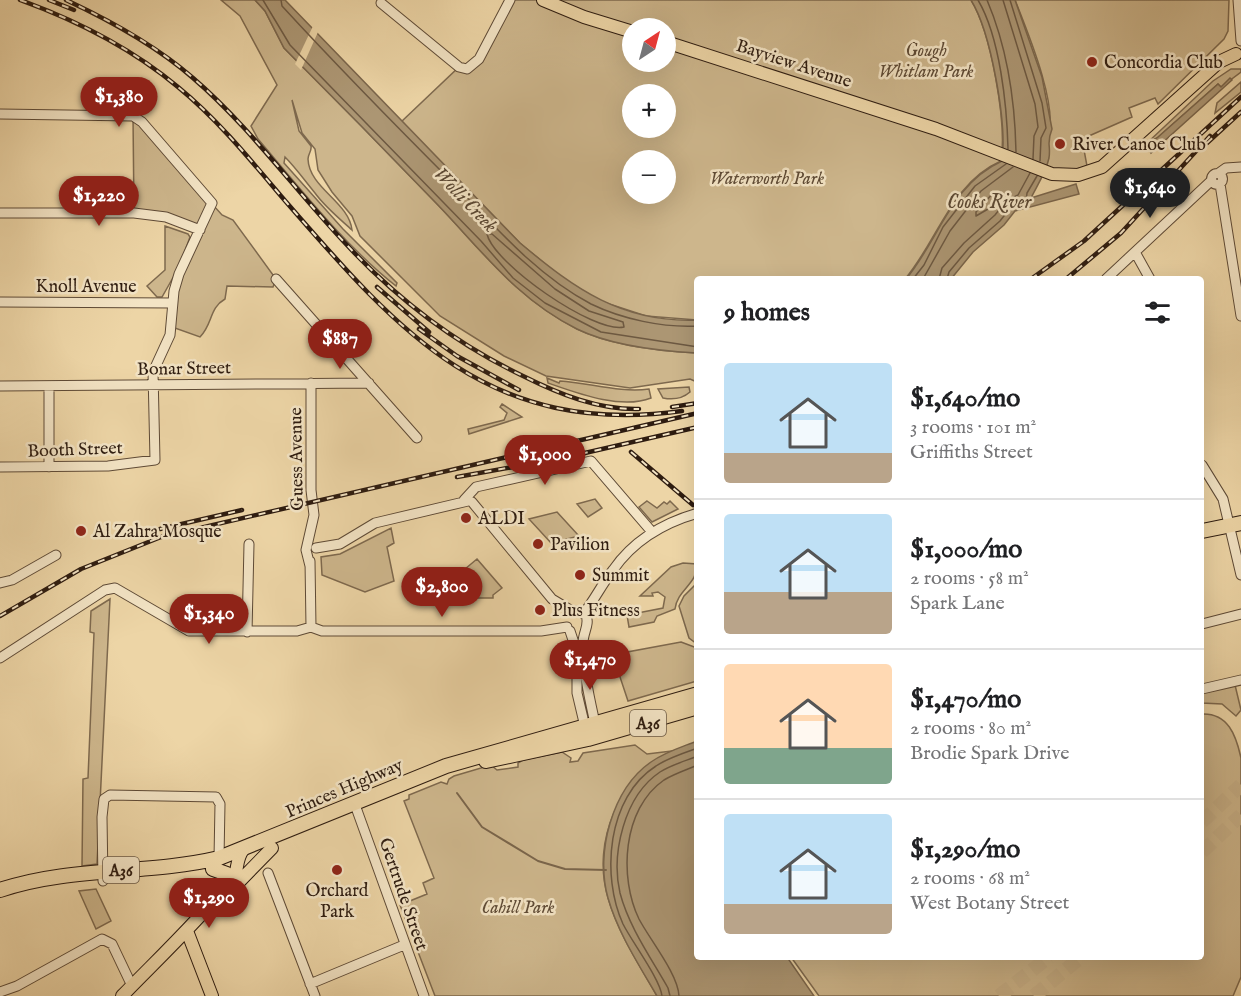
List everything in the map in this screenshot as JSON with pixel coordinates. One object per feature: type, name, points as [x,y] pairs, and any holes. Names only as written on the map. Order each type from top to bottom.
[{"type":"highway","points":[[1204,531],[1236,528]]},
{"type":"highway","points":[[1204,539],[1236,528]]},
{"type":"highway","name":"Princes Highway","points":[[239,857],[446,766],[694,695]]},
{"type":"highway","name":"Princes Highway","points":[[0,890],[32,881],[216,864],[272,848],[356,806],[486,761],[593,738],[694,708]]},
{"type":"highway","points":[[216,864],[227,874],[230,882]]},
{"type":"highway","name":"Princes Highway","points":[[0,900],[43,888],[103,876]]},
{"type":"main road","points":[[543,0],[584,17],[622,29]]},
{"type":"main road","name":"Bayview Avenue","points":[[676,45],[936,129],[1046,172],[1069,176],[1088,174],[1102,167],[1219,62],[1240,50]]},
{"type":"main road","points":[[210,906],[227,893],[272,848]]},
{"type":"main road","points":[[122,996],[210,906],[230,882],[239,857]]},
{"type":"main road","points":[[187,931],[213,996]]},
{"type":"street","points":[[381,3],[459,68],[467,69],[479,58],[510,0]]},
{"type":"street","points":[[1238,0],[1240,50]]},
{"type":"street","points":[[0,114],[133,116],[142,122],[212,203],[179,274],[172,303],[170,335],[153,372],[154,385]]},
{"type":"street","points":[[1109,276],[1217,179],[1226,168],[1241,166]]},
{"type":"street","points":[[1217,179],[1236,260],[1241,316]]},
{"type":"street","points":[[0,213],[134,213],[166,217],[200,230]]},
{"type":"street","points":[[1135,252],[1148,276]]},
{"type":"street","points":[[276,279],[417,438]]},
{"type":"street","name":"Knoll Avenue","points":[[0,302],[172,303]]},
{"type":"street","name":"Guess Avenue","points":[[311,383],[311,490],[314,515],[306,550],[310,566],[311,627]]},
{"type":"street","name":"Bonar Street","points":[[0,386],[369,383]]},
{"type":"street","name":"Booth Street","points":[[0,468],[151,462],[156,457],[154,385]]},
{"type":"street","points":[[49,386],[49,467]]},
{"type":"street","points":[[316,548],[340,544],[375,523],[468,501],[479,490],[493,484],[591,461],[652,532]]},
{"type":"street","points":[[1204,468],[1223,499],[1236,528],[1241,575]]},
{"type":"street","points":[[468,501],[552,599],[572,611],[584,613]]},
{"type":"street","points":[[584,613],[622,559],[652,532],[694,515]]},
{"type":"street","name":"Guess Avenue","points":[[310,535],[316,548],[310,566]]},
{"type":"street","points":[[246,632],[249,544]]},
{"type":"street","points":[[0,583],[12,580],[56,555]]},
{"type":"street","points":[[0,658],[105,590],[115,588],[189,631],[297,632],[311,627],[322,631],[568,629],[579,633],[585,629]]},
{"type":"street","points":[[572,611],[565,620],[578,659],[577,693],[590,723]]},
{"type":"street","points":[[584,613],[588,621],[583,642],[593,738]]},
{"type":"street","points":[[1204,623],[1241,614]]},
{"type":"street","points":[[1204,689],[1241,680]]},
{"type":"street","points":[[103,876],[102,817],[104,799],[110,795],[216,797],[220,804],[216,864]]},
{"type":"street","name":"Gertrude Street","points":[[356,806],[424,996]]},
{"type":"street","points":[[268,873],[315,996]]},
{"type":"street","points":[[0,992],[16,986],[102,939],[112,944],[132,986]]},
{"type":"street","points":[[310,984],[404,945]]},
{"type":"green space","points":[[221,0],[255,0],[265,11],[284,48],[502,273],[536,304],[577,329],[605,340],[652,349],[694,353],[694,381],[690,379],[630,388],[546,376],[504,356],[440,316],[360,236],[352,216],[332,192],[318,170],[315,149],[302,133],[292,100],[299,131],[311,146],[308,159],[310,169],[322,187],[344,211],[352,230],[323,203],[285,157],[284,163],[343,229],[397,283],[396,286],[341,235],[258,139],[251,126],[277,85],[240,16]]},
{"type":"green space","name":"Waterworth Park","points":[[507,0],[971,0],[985,33],[996,78],[1002,124],[1002,144],[1001,161],[984,171],[957,198],[907,276],[694,276],[694,320],[646,316],[594,299],[562,278],[520,243],[401,122],[459,67],[479,59]]},
{"type":"green space","points":[[1015,0],[1229,0],[1228,31],[1224,39],[1158,104],[1155,98],[1129,108],[1132,117],[1082,139],[1087,166],[1061,171],[1045,165],[1050,125],[1046,89]]},
{"type":"green space","points":[[1231,69],[1241,69],[1241,72],[1221,87],[1218,84],[1157,138],[1146,144],[1213,81]]},
{"type":"green space","points":[[1241,82],[1241,92],[1215,113],[1217,103]]},
{"type":"green space","points":[[133,116],[222,215],[233,220],[276,279],[273,287],[227,286],[225,299],[216,307],[200,337],[172,327],[171,307],[200,230],[134,213]]},
{"type":"green space","points":[[165,226],[188,234],[190,237],[179,267],[162,297],[157,297],[147,286],[165,270]]},
{"type":"green space","points":[[547,378],[559,383],[560,381],[571,382],[627,390],[649,389],[651,398],[626,402],[599,399],[548,383]]},
{"type":"green space","points":[[689,387],[690,392],[681,398],[674,399],[663,398],[658,389]]},
{"type":"green space","points":[[502,404],[522,417],[469,434],[468,429],[504,420],[507,413],[500,407]]},
{"type":"green space","points":[[595,499],[602,508],[588,517],[577,504]]},
{"type":"green space","points":[[647,501],[657,508],[664,502],[667,504],[670,501],[678,509],[652,522],[639,507]]},
{"type":"green space","points":[[557,512],[579,536],[551,543],[529,519]]},
{"type":"green space","points":[[391,528],[394,543],[387,547],[394,581],[365,592],[322,575],[321,557],[340,554]]},
{"type":"green space","points":[[477,559],[502,588],[493,595],[493,598],[441,598],[441,589]]},
{"type":"green space","points":[[683,563],[694,564],[694,577],[679,597],[675,609],[657,616],[654,622],[629,627],[627,615],[663,608],[665,597],[658,592],[652,593],[653,596],[640,596],[671,567]]},
{"type":"green space","points":[[694,586],[694,642],[689,638],[679,606],[684,596]]},
{"type":"green space","points":[[110,599],[97,864],[82,866],[83,779],[88,778],[94,633],[90,632],[91,611]]},
{"type":"green space","points":[[681,642],[694,647],[694,682],[628,701],[620,677],[622,653]]},
{"type":"green space","points":[[1235,685],[1241,710],[1236,716],[1222,704],[1204,703],[1204,693]]},
{"type":"green space","points":[[1204,714],[1218,717],[1229,727],[1241,758],[1241,977],[1233,996],[819,996],[793,960],[1204,960]]},
{"type":"green space","name":"Cahill Park","points":[[635,745],[647,754],[672,751],[654,762],[638,776],[624,793],[607,833],[604,876],[608,898],[617,924],[657,996],[435,996],[400,905],[427,894],[423,883],[434,878],[404,801],[409,799],[409,795],[441,782],[447,784],[454,776],[491,765],[497,770],[518,767],[518,763],[523,760],[562,752],[571,758],[570,762],[578,761],[583,753]]},
{"type":"green space","points":[[96,889],[111,921],[96,929],[79,891]]},
{"type":"water","name":"Wolli Creek","points":[[255,0],[285,0],[520,243],[560,275],[601,300],[623,309],[645,316],[694,320],[694,353],[652,349],[605,340],[577,329],[536,304],[502,273],[284,48],[265,11]]},
{"type":"water","name":"Cooks River","points":[[971,0],[1015,0],[1042,77],[1052,129],[1049,138],[1048,163],[1031,198],[1076,184],[1079,194],[1015,211],[1004,225],[973,252],[953,276],[908,276],[958,198],[985,171],[1002,161],[1000,102],[991,55]]},
{"type":"water","points":[[1230,78],[1232,80],[1151,153],[1146,144],[1157,138],[1218,84],[1221,87]]},
{"type":"water","points":[[694,742],[694,960],[789,960],[814,996],[657,996],[617,924],[608,898],[604,862],[610,823],[626,788],[651,762]]},
{"type":"pier","points":[[313,26],[318,32],[301,70],[295,64]]},
{"type":"waterway","points":[[457,793],[482,827],[538,861],[565,869],[606,870]]},
{"type":"tunnel","points":[[1204,820],[1241,785]]},
{"type":"tunnel","points":[[1204,850],[1241,815]]},
{"type":"tunnel","points":[[999,996],[1045,960]]},
{"type":"tunnel","points":[[1034,996],[1077,960]]},
{"type":"railway","points":[[20,0],[83,26],[123,48],[178,87],[232,139],[366,290],[408,330],[452,364],[500,390],[554,407],[614,415],[682,411]]},
{"type":"railway","points":[[49,0],[74,10]]},
{"type":"railway","points":[[66,0],[132,34],[193,78],[234,117],[365,264],[428,318],[474,349],[537,383],[594,404],[639,409]]},
{"type":"railway","points":[[1035,276],[1084,241],[1241,97]]},
{"type":"railway","points":[[1207,143],[1241,112]]},
{"type":"railway","points":[[1070,276],[1121,233],[1210,136]]},
{"type":"railway","points":[[377,287],[429,332]]},
{"type":"railway","points":[[419,329],[457,356],[519,390]]},
{"type":"railway","points":[[672,407],[694,404]]},
{"type":"railway","points":[[0,616],[81,569],[161,537],[694,414]]},
{"type":"railway","points":[[457,477],[563,458],[694,428]]},
{"type":"railway","points":[[631,452],[693,505]]},
{"type":"railway","points":[[160,529],[242,510]]},
{"type":"place","name":"Concordia Club","points":[[1092,62]]},
{"type":"place","name":"River Canoe Club","points":[[1060,144]]},
{"type":"place","name":"ALDI","points":[[466,518]]},
{"type":"place","name":"Al Zahra Mosque","points":[[81,531]]},
{"type":"place","name":"Pavilion","points":[[538,544]]},
{"type":"place","name":"Summit","points":[[580,575]]},
{"type":"place","name":"Plus Fitness","points":[[540,610]]},
{"type":"place","name":"Orchard Park","points":[[337,870]]},
{"type":"park label","name":"Gough Whitlam Park","points":[[926,60]]}]
